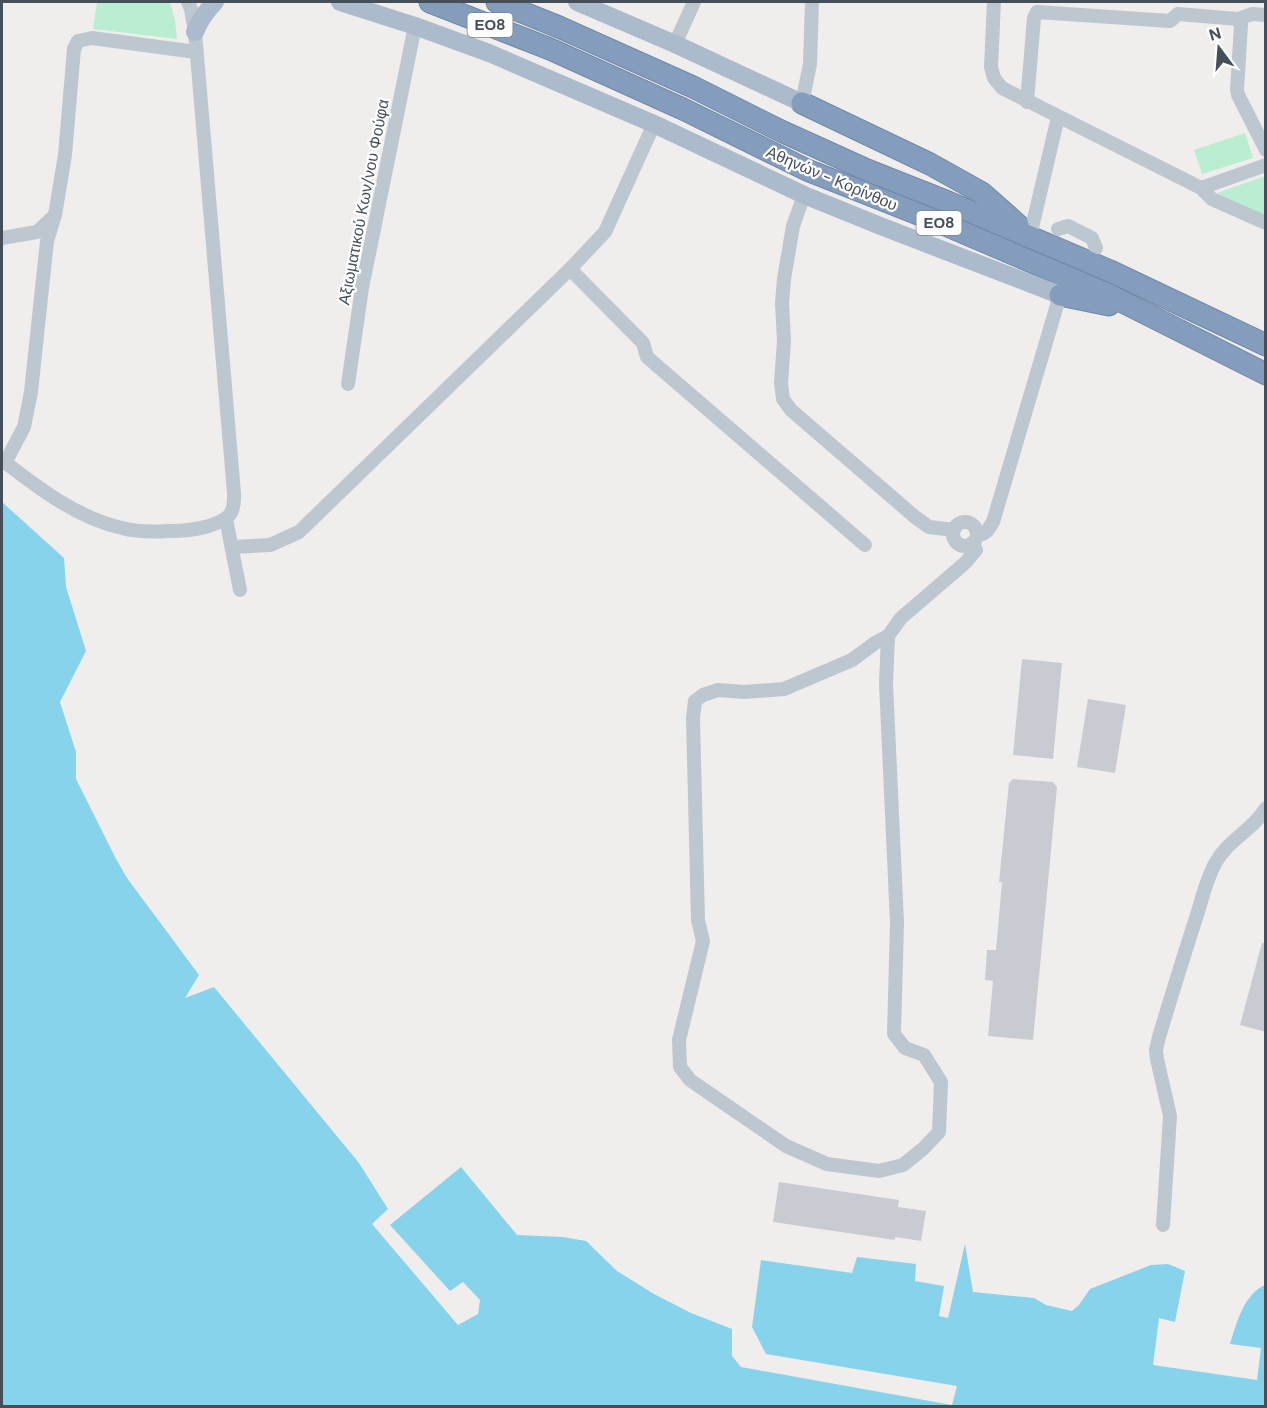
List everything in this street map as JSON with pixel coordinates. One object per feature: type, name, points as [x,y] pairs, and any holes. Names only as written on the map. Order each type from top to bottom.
[{"type":"highway","name":"Αθηνών - Κορίνθου","points":[[430,2],[550,49],[683,109],[807,170],[980,239],[1107,294],[1266,374]]},
{"type":"highway","name":"Αθηνών - Κορίνθου","points":[[497,2],[693,87],[867,170],[1110,271],[1266,345]]},
{"type":"highway","points":[[802,104],[930,164],[982,193],[1030,236]]},
{"type":"highway","points":[[1060,295],[1148,314]]},
{"type":"main road","points":[[195,32],[200,20],[215,2]]},
{"type":"main road","points":[[340,2],[489,53],[654,124],[804,195],[1060,295]]},
{"type":"main road","points":[[577,2],[675,44],[802,104]]},
{"type":"street","points":[[675,44],[694,2]]},
{"type":"street","points":[[802,104],[811,60],[812,2]]},
{"type":"street","points":[[994,2],[991,64],[995,81],[1002,88],[1200,189],[1212,199],[1266,223]]},
{"type":"street","points":[[190,4],[195,32],[234,494],[233,509],[226,519],[203,528],[183,531],[123,528],[76,510],[3,461],[24,427],[31,392],[47,241],[55,215],[65,155],[74,49],[78,41],[92,38],[196,52]]},
{"type":"street","points":[[1027,102],[1034,18],[1037,12],[1170,21],[1178,8],[1238,19],[1252,14],[1266,15]]},
{"type":"street","points":[[1238,19],[1241,25],[1238,94],[1266,150]]},
{"type":"street","name":"Αξιωματικού Κων/νου Φούφα","points":[[348,384],[362,288],[415,26]]},
{"type":"street","points":[[1030,236],[1058,117]]},
{"type":"street","points":[[232,547],[270,545],[299,532],[570,269],[605,232],[654,124]]},
{"type":"street","points":[[1200,189],[1266,165]]},
{"type":"street","points":[[804,195],[793,226],[784,279],[781,383],[783,399],[790,410],[915,517],[929,527],[954,530],[960,523],[966,522],[974,525],[978,539]]},
{"type":"street","points":[[2,238],[37,232],[55,215]]},
{"type":"street","points":[[1058,229],[1068,226],[1092,238],[1096,248]]},
{"type":"street","points":[[570,269],[643,343],[647,357],[865,545]]},
{"type":"street","points":[[888,636],[887,694],[897,923],[894,1034],[905,1048],[924,1054],[941,1082],[939,1132],[903,1165],[879,1171],[827,1164],[786,1146],[690,1080],[680,1067],[679,1040],[703,941],[698,920],[693,718],[695,701],[703,695],[718,690],[744,692],[784,689],[852,660],[888,636],[901,618],[957,570],[993,522],[1060,295]]},
{"type":"street","points":[[226,519],[240,590]]},
{"type":"street","points":[[1163,1225],[1170,1116],[1157,1059],[1156,1050],[1159,1037],[1215,862],[1266,808]]},
{"type":"green space","points":[[97,2],[170,2],[177,39],[93,29]]},
{"type":"green space","points":[[1245,133],[1253,158],[1202,174],[1194,150]]},
{"type":"green space","points":[[1265,176],[1265,216],[1217,193]]},
{"type":"water","points":[[2,502],[64,558],[66,587],[86,651],[60,702],[76,752],[76,779],[127,878],[199,975],[185,998],[214,987],[359,1163],[388,1209],[372,1224],[458,1325],[478,1314],[480,1300],[463,1282],[450,1291],[390,1225],[461,1167],[517,1235],[563,1237],[586,1241],[617,1271],[654,1294],[691,1313],[732,1329],[732,1356],[741,1367],[952,1405],[957,1386],[766,1354],[752,1327],[761,1260],[852,1273],[857,1257],[916,1264],[915,1281],[944,1286],[939,1316],[948,1318],[965,1244],[973,1292],[1034,1298],[1046,1305],[1072,1311],[1090,1289],[1151,1265],[1168,1264],[1185,1271],[1175,1322],[1159,1318],[1153,1365],[1257,1380],[1261,1348],[1230,1344],[1246,1303],[1251,1295],[1265,1285],[1265,1406],[2,1406]]},
{"type":"building","points":[[1022,659],[1062,663],[1053,759],[1013,755]]},
{"type":"building","points":[[1088,699],[1126,705],[1115,773],[1077,767]]},
{"type":"building","points":[[1013,779],[1053,782],[1057,787],[1033,1040],[988,1036],[993,981],[985,980],[987,950],[996,950],[1002,882],[999,882],[1009,783]]},
{"type":"building","points":[[1262,943],[1266,943],[1266,1032],[1240,1025]]},
{"type":"building","points":[[779,1182],[899,1200],[898,1207],[926,1211],[921,1241],[895,1237],[895,1240],[773,1222]]}]
